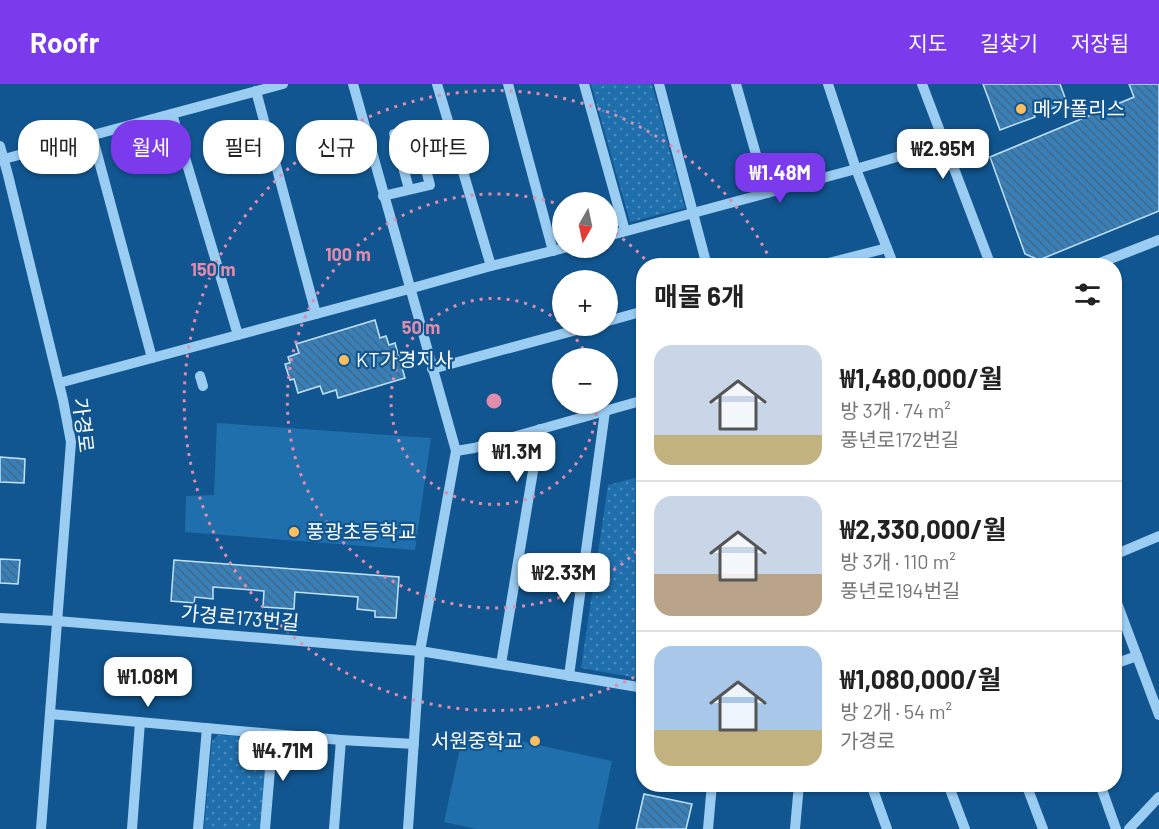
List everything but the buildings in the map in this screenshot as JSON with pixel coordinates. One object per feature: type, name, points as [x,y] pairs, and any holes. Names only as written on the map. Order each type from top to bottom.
[{"type":"street","points":[[99,133],[284,84]]},
{"type":"street","points":[[353,84],[456,451],[420,651],[408,829]]},
{"type":"street","points":[[437,84],[491,266]]},
{"type":"street","points":[[508,84],[552,247]]},
{"type":"street","points":[[584,84],[625,231]]},
{"type":"street","points":[[659,84],[705,258]]},
{"type":"street","points":[[736,84],[767,193]]},
{"type":"street","points":[[828,84],[856,169],[891,258]]},
{"type":"street","points":[[922,84],[989,258]]},
{"type":"street","points":[[256,91],[316,314]]},
{"type":"street","points":[[172,114],[238,335]]},
{"type":"street","points":[[384,196],[430,185],[415,128],[394,134],[409,189]]},
{"type":"street","points":[[618,233],[944,143]]},
{"type":"street","name":"가경로","points":[[0,146],[59,383],[71,442],[41,829]]},
{"type":"street","points":[[4,159],[18,155]]},
{"type":"street","points":[[99,161],[152,358]]},
{"type":"street","points":[[1113,258],[1159,240]]},
{"type":"street","points":[[848,258],[887,248]]},
{"type":"street","points":[[59,383],[552,251]]},
{"type":"street","points":[[618,318],[636,313]]},
{"type":"street","points":[[432,369],[552,336]]},
{"type":"street","points":[[618,407],[636,402]]},
{"type":"street","points":[[456,451],[594,414]]},
{"type":"street","points":[[569,675],[605,414]]},
{"type":"street","points":[[501,664],[540,429]]},
{"type":"street","points":[[1122,552],[1159,536]]},
{"type":"street","points":[[1122,616],[1159,715]]},
{"type":"street","name":"가경로173번길","points":[[0,618],[420,651],[636,687]]},
{"type":"street","points":[[1122,661],[1137,656]]},
{"type":"street","points":[[50,714],[341,740],[414,744]]},
{"type":"street","points":[[132,829],[140,722]]},
{"type":"street","points":[[198,829],[207,728]]},
{"type":"street","points":[[265,829],[273,734]]},
{"type":"street","points":[[334,829],[341,740]]},
{"type":"street","points":[[708,829],[711,792]]},
{"type":"street","points":[[795,829],[798,792]]},
{"type":"street","points":[[875,792],[887,829]]},
{"type":"street","points":[[951,792],[965,829]]},
{"type":"street","points":[[1029,792],[1043,829]]},
{"type":"street","points":[[1103,792],[1116,829]]},
{"type":"street","points":[[1128,829],[1159,798]]},
{"type":"shaded area","points":[[591,84],[652,84],[685,208],[630,222]]},
{"type":"shaded area","points":[[217,423],[431,438],[415,550],[185,532],[186,496],[214,495]]},
{"type":"shaded area","points":[[636,478],[636,678],[581,668],[608,485]]},
{"type":"shaded area","points":[[464,729],[612,761],[598,829],[476,829],[444,822]]},
{"type":"shaded area","points":[[218,735],[263,738],[268,744],[261,829],[204,829],[212,741]]},
{"type":"place","name":"메가폴리스","points":[[1021,109]]},
{"type":"place","name":"KT가경지사","points":[[344,360]]},
{"type":"place","name":"풍광초등학교","points":[[294,532]]},
{"type":"place","name":"서원중학교","points":[[535,741]]}]
